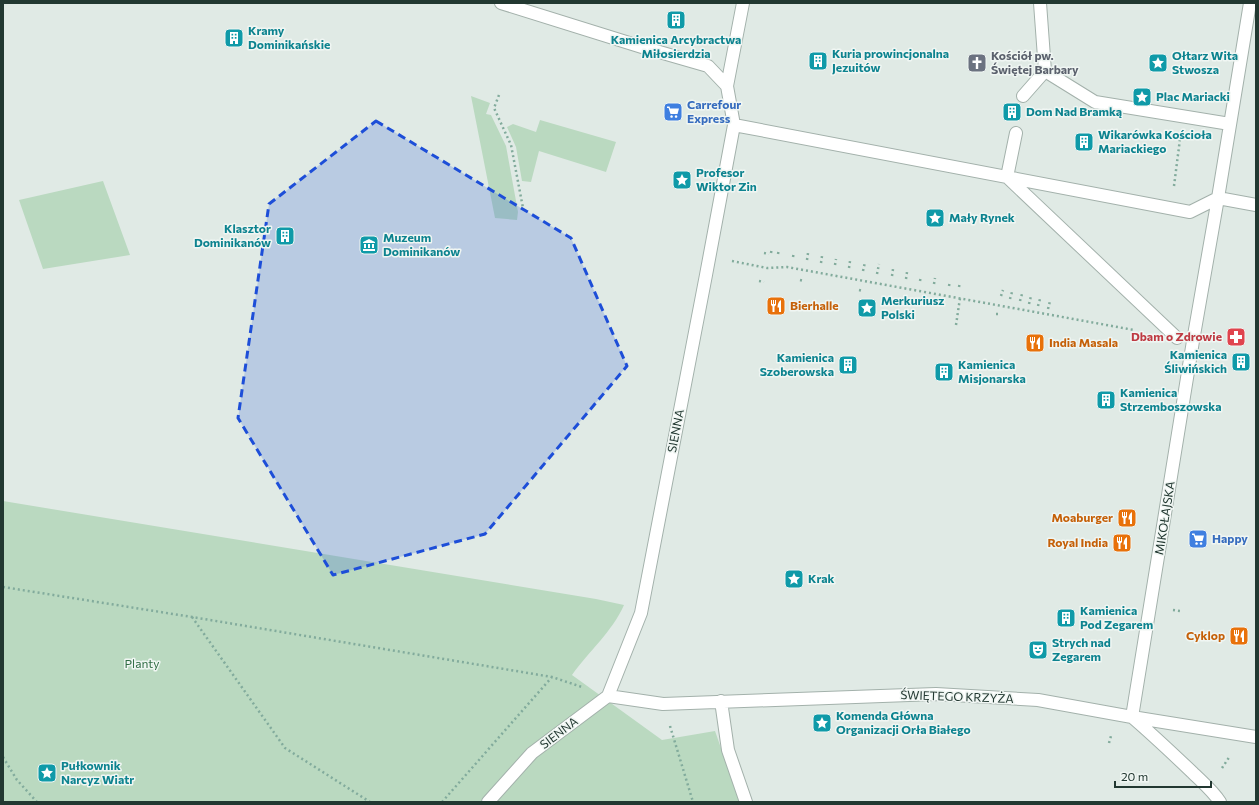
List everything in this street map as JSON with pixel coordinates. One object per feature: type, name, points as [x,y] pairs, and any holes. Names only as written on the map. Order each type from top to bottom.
[{"type":"street","points":[[501,3],[708,66],[727,86]]},
{"type":"street","name":"SIENNA","points":[[488,802],[532,753],[608,696],[641,613],[734,125],[727,86],[743,3]]},
{"type":"street","points":[[1024,96],[1045,71],[1040,3]]},
{"type":"street","points":[[1218,198],[1250,3]]},
{"type":"street","points":[[1045,71],[1094,102],[1230,124]]},
{"type":"street","points":[[734,125],[1190,212],[1218,198],[1256,205]]},
{"type":"street","points":[[1007,177],[1016,133]]},
{"type":"street","points":[[1007,177],[1177,338]]},
{"type":"street","name":"MIKOŁAJSKA","points":[[1132,717],[1193,341],[1218,198]]},
{"type":"street","name":"ŚWIĘTEGO KRZYŻA","points":[[608,696],[663,704],[936,694],[1038,700],[1256,737]]},
{"type":"street","points":[[721,701],[728,750],[746,802]]},
{"type":"street","points":[[1132,717],[1167,748],[1216,796],[1220,802]]},
{"type":"path","points":[[500,95],[494,108],[511,145],[523,208]]},
{"type":"path","points":[[1174,187],[1179,147]]},
{"type":"path","points":[[764,253],[770,253],[772,248]]},
{"type":"path","points":[[778,254],[779,249]]},
{"type":"path","points":[[792,257],[794,252]]},
{"type":"path","points":[[807,260],[808,253]]},
{"type":"path","points":[[821,263],[822,256]]},
{"type":"path","points":[[710,257],[767,268],[787,266],[1138,331]]},
{"type":"path","points":[[835,266],[836,259]]},
{"type":"path","points":[[849,268],[850,262]]},
{"type":"path","points":[[863,271],[865,262]]},
{"type":"path","points":[[878,274],[879,264]]},
{"type":"path","points":[[892,276],[893,269]]},
{"type":"path","points":[[906,279],[907,272]]},
{"type":"path","points":[[920,281],[921,276]]},
{"type":"path","points":[[934,284],[935,278]]},
{"type":"path","points":[[800,280],[804,281]]},
{"type":"path","points":[[759,281],[764,282]]},
{"type":"path","points":[[949,286],[950,281]]},
{"type":"path","points":[[959,287],[960,282]]},
{"type":"path","points":[[1001,296],[1003,290]]},
{"type":"path","points":[[1010,299],[1012,292]]},
{"type":"path","points":[[1020,301],[1022,294]]},
{"type":"path","points":[[1029,304],[1030,296]]},
{"type":"path","points":[[956,325],[960,298]]},
{"type":"path","points":[[1038,306],[1040,299]]},
{"type":"path","points":[[1048,309],[1050,301]]},
{"type":"path","points":[[3,587],[552,677],[608,696]]},
{"type":"path","points":[[192,617],[286,748],[370,802]]},
{"type":"path","points":[[442,802],[552,677]]},
{"type":"path","points":[[663,704],[693,802]]},
{"type":"path","points":[[1207,787],[1230,757],[1234,734]]},
{"type":"path","points":[[3,757],[17,780],[37,802]]},
{"type":"highlighted area","points":[[376,121],[571,238],[627,366],[485,534],[333,575],[238,418],[269,204]]},
{"type":"green space","points":[[471,96],[490,103],[486,114],[491,115],[506,146],[518,212],[517,220],[495,218]]},
{"type":"green space","points":[[540,120],[616,142],[606,172],[539,151],[531,182],[522,181],[516,147],[507,127],[513,124],[536,132]]},
{"type":"green space","points":[[103,181],[130,255],[43,269],[19,200]]},
{"type":"green space","name":"Planty","points":[[3,501],[596,599],[624,605],[607,633],[572,675],[662,740],[715,731],[740,802],[3,802]]},
{"type":"place","name":"Kamienica Arcybractwa Miłosierdzia","points":[[676,20]]},
{"type":"place","name":"Kramy Dominikańskie","points":[[234,38]]},
{"type":"place","name":"Kuria prowincjonalna Jezuitów","points":[[818,61]]},
{"type":"place","name":"Kościół pw. Świętej Barbary","points":[[977,63]]},
{"type":"place","name":"Ołtarz Wita Stwosza","points":[[1158,63]]},
{"type":"place","name":"Plac Mariacki","points":[[1142,97]]},
{"type":"place","name":"Carrefour Express","points":[[673,112]]},
{"type":"place","name":"Dom Nad Bramką","points":[[1012,112]]},
{"type":"place","name":"Wikarówka Kościoła Mariackiego","points":[[1084,142]]},
{"type":"place","name":"Profesor Wiktor Zin","points":[[682,180]]},
{"type":"place","name":"Mały Rynek","points":[[935,218]]},
{"type":"place","name":"Klasztor Dominikanów","points":[[285,236]]},
{"type":"place","name":"Muzeum Dominikanów","points":[[369,245]]},
{"type":"place","name":"Bierhalle","points":[[776,306]]},
{"type":"place","name":"Merkuriusz Polski","points":[[867,308]]},
{"type":"place","name":"Dbam o Zdrowie","points":[[1236,337]]},
{"type":"place","name":"India Masala","points":[[1035,343]]},
{"type":"place","name":"Kamienica Śliwińskich","points":[[1241,362]]},
{"type":"place","name":"Kamienica Szoberowska","points":[[848,365]]},
{"type":"place","name":"Kamienica Misjonarska","points":[[944,372]]},
{"type":"place","name":"Kamienica Strzemboszowska","points":[[1106,400]]},
{"type":"place","name":"Moaburger","points":[[1127,518]]},
{"type":"place","name":"Happy","points":[[1198,539]]},
{"type":"place","name":"Royal India","points":[[1122,543]]},
{"type":"place","name":"Krak","points":[[794,579]]},
{"type":"place","name":"Kamienica Pod Zegarem","points":[[1066,618]]},
{"type":"place","name":"Cyklop","points":[[1239,636]]},
{"type":"place","name":"Strych nad Zegarem","points":[[1038,650]]},
{"type":"place","name":"Komenda Główna Organizacji Orła Białego","points":[[822,723]]},
{"type":"place","name":"Pułkownik Narcyz Wiatr","points":[[47,773]]}]
